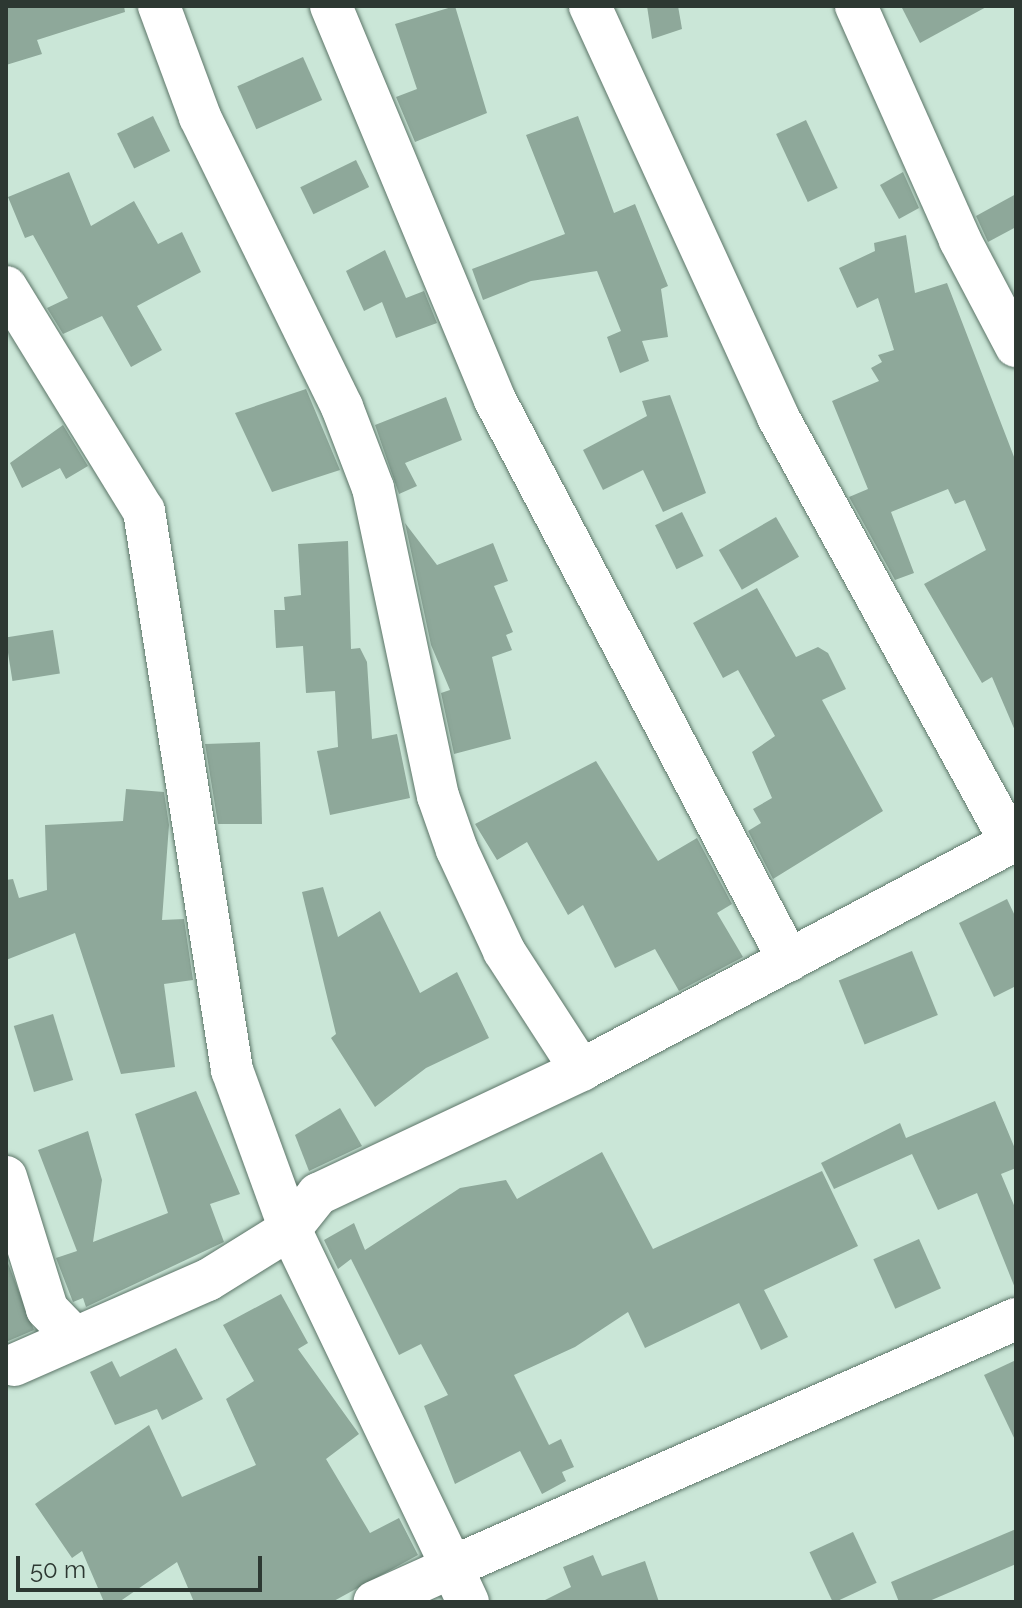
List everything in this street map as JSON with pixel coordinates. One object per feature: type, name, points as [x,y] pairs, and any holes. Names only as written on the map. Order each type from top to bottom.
[{"type":"street","points":[[159,6],[200,117],[342,407],[373,488],[438,796],[457,850],[504,951],[581,1070]]},
{"type":"street","points":[[331,6],[495,400],[789,961]]},
{"type":"street","points":[[14,1365],[208,1280],[290,1229],[318,1194],[581,1070],[1013,840],[778,417],[590,6]]},
{"type":"street","points":[[856,6],[960,240],[1016,346]]},
{"type":"street","points":[[6,287],[144,511],[223,1030],[290,1229],[460,1584]]},
{"type":"street","points":[[6,1177],[47,1309],[75,1338]]},
{"type":"street","points":[[374,1602],[460,1584],[1016,1319]]},
{"type":"building","points":[[6,6],[124,6],[125,12],[37,40],[42,54],[6,65]]},
{"type":"building","points":[[455,6],[487,113],[415,142],[396,97],[417,89],[395,24]]},
{"type":"building","points":[[647,6],[678,6],[682,29],[652,39]]},
{"type":"building","points":[[901,6],[988,6],[920,43]]},
{"type":"building","points":[[303,57],[322,100],[256,129],[237,86]]},
{"type":"building","points":[[153,116],[170,151],[134,169],[117,134]]},
{"type":"building","points":[[578,116],[614,213],[635,204],[668,286],[661,289],[668,337],[642,341],[649,361],[620,373],[607,337],[621,331],[597,271],[531,281],[483,300],[472,269],[565,234],[526,135]]},
{"type":"building","points":[[806,120],[838,188],[808,202],[776,134]]},
{"type":"building","points":[[356,160],[369,187],[313,214],[300,187]]},
{"type":"building","points":[[69,172],[91,226],[134,201],[158,244],[182,232],[201,272],[137,306],[162,350],[131,367],[102,316],[63,334],[47,308],[68,298],[33,235],[25,238],[8,197]]},
{"type":"building","points":[[903,172],[919,208],[899,219],[880,185]]},
{"type":"building","points":[[1016,194],[1016,227],[988,242],[976,216]]},
{"type":"building","points":[[906,235],[915,293],[947,283],[1016,462],[1016,733],[992,677],[982,683],[924,584],[986,550],[965,500],[955,504],[948,489],[891,512],[914,573],[895,580],[849,497],[868,489],[832,401],[879,381],[871,368],[882,362],[878,355],[894,350],[878,298],[857,308],[839,268],[875,251],[874,243]]},
{"type":"building","points":[[385,250],[406,298],[424,291],[437,323],[396,338],[382,302],[364,311],[346,271]]},
{"type":"building","points":[[306,389],[340,470],[272,492],[235,413]]},
{"type":"building","points":[[670,395],[706,493],[663,512],[643,470],[603,490],[583,450],[647,416],[642,401]]},
{"type":"building","points":[[446,397],[462,440],[405,463],[417,486],[399,494],[375,425]]},
{"type":"building","points":[[63,425],[88,466],[66,479],[60,468],[22,488],[10,463]]},
{"type":"building","points":[[682,512],[703,556],[677,569],[655,525]]},
{"type":"building","points":[[776,517],[799,557],[742,590],[719,550]]},
{"type":"building","points":[[405,523],[437,565],[493,543],[508,581],[494,586],[513,632],[506,635],[512,650],[492,657],[511,739],[454,754],[441,693],[450,690],[431,645]]},
{"type":"building","points":[[348,541],[351,649],[360,648],[367,662],[372,739],[397,734],[410,798],[330,815],[317,751],[338,747],[335,691],[306,693],[303,646],[276,648],[274,610],[285,610],[284,597],[301,595],[298,544]]},
{"type":"building","points":[[757,588],[796,657],[818,647],[828,653],[846,689],[822,700],[883,811],[773,879],[748,831],[761,823],[753,809],[772,798],[752,752],[775,736],[738,670],[723,678],[693,623]]},
{"type":"building","points":[[53,630],[60,673],[12,681],[6,637]]},
{"type":"building","points":[[260,742],[262,824],[218,824],[205,744]]},
{"type":"building","points":[[596,761],[658,861],[697,838],[732,904],[717,913],[743,957],[679,991],[655,949],[615,968],[583,905],[568,915],[527,842],[497,860],[475,824]]},
{"type":"building","points":[[126,789],[164,792],[169,825],[162,920],[184,919],[193,980],[164,984],[175,1067],[121,1074],[75,933],[6,960],[6,880],[13,879],[19,898],[47,890],[45,825],[123,821]]},
{"type":"building","points":[[323,887],[338,937],[380,911],[420,993],[457,972],[489,1038],[426,1068],[375,1107],[331,1038],[336,1034],[302,892]]},
{"type":"building","points":[[1007,899],[1016,918],[1016,986],[994,997],[959,923]]},
{"type":"building","points":[[912,951],[938,1015],[865,1045],[839,981]]},
{"type":"building","points":[[53,1014],[73,1080],[34,1092],[14,1026]]},
{"type":"building","points":[[196,1091],[240,1194],[210,1204],[224,1242],[86,1307],[83,1298],[73,1302],[56,1258],[77,1251],[38,1150],[88,1131],[102,1180],[93,1242],[168,1213],[135,1114]]},
{"type":"building","points":[[995,1101],[1016,1151],[1016,1168],[1001,1174],[1016,1210],[1015,1288],[977,1193],[938,1210],[912,1154],[834,1189],[821,1163],[900,1123],[906,1138]]},
{"type":"building","points":[[340,1108],[362,1146],[309,1171],[295,1135]]},
{"type":"building","points":[[602,1152],[653,1249],[822,1171],[858,1246],[764,1290],[788,1337],[761,1350],[739,1303],[645,1348],[628,1312],[575,1347],[514,1375],[549,1445],[561,1439],[574,1467],[562,1472],[566,1481],[542,1494],[520,1451],[455,1484],[424,1406],[448,1395],[421,1344],[399,1355],[351,1259],[338,1269],[324,1240],[354,1223],[365,1250],[460,1188],[506,1180],[517,1199]]},
{"type":"building","points":[[919,1239],[941,1288],[895,1309],[873,1259]]},
{"type":"building","points":[[6,1258],[34,1330],[6,1342]]},
{"type":"building","points":[[281,1294],[308,1343],[298,1349],[359,1434],[326,1459],[370,1533],[399,1518],[418,1555],[332,1602],[194,1602],[177,1562],[119,1602],[104,1602],[82,1551],[72,1558],[35,1504],[149,1425],[182,1497],[256,1465],[226,1399],[254,1381],[223,1325]]},
{"type":"building","points":[[176,1348],[203,1399],[162,1420],[157,1409],[115,1425],[90,1372],[112,1361],[120,1377]]},
{"type":"building","points":[[1016,1360],[1016,1442],[984,1375]]},
{"type":"building","points":[[1016,1529],[1016,1564],[927,1602],[899,1602],[891,1582]]},
{"type":"building","points":[[853,1532],[877,1583],[833,1602],[809,1552]]},
{"type":"building","points":[[593,1555],[602,1576],[645,1561],[659,1602],[541,1602],[571,1587],[563,1567]]}]
